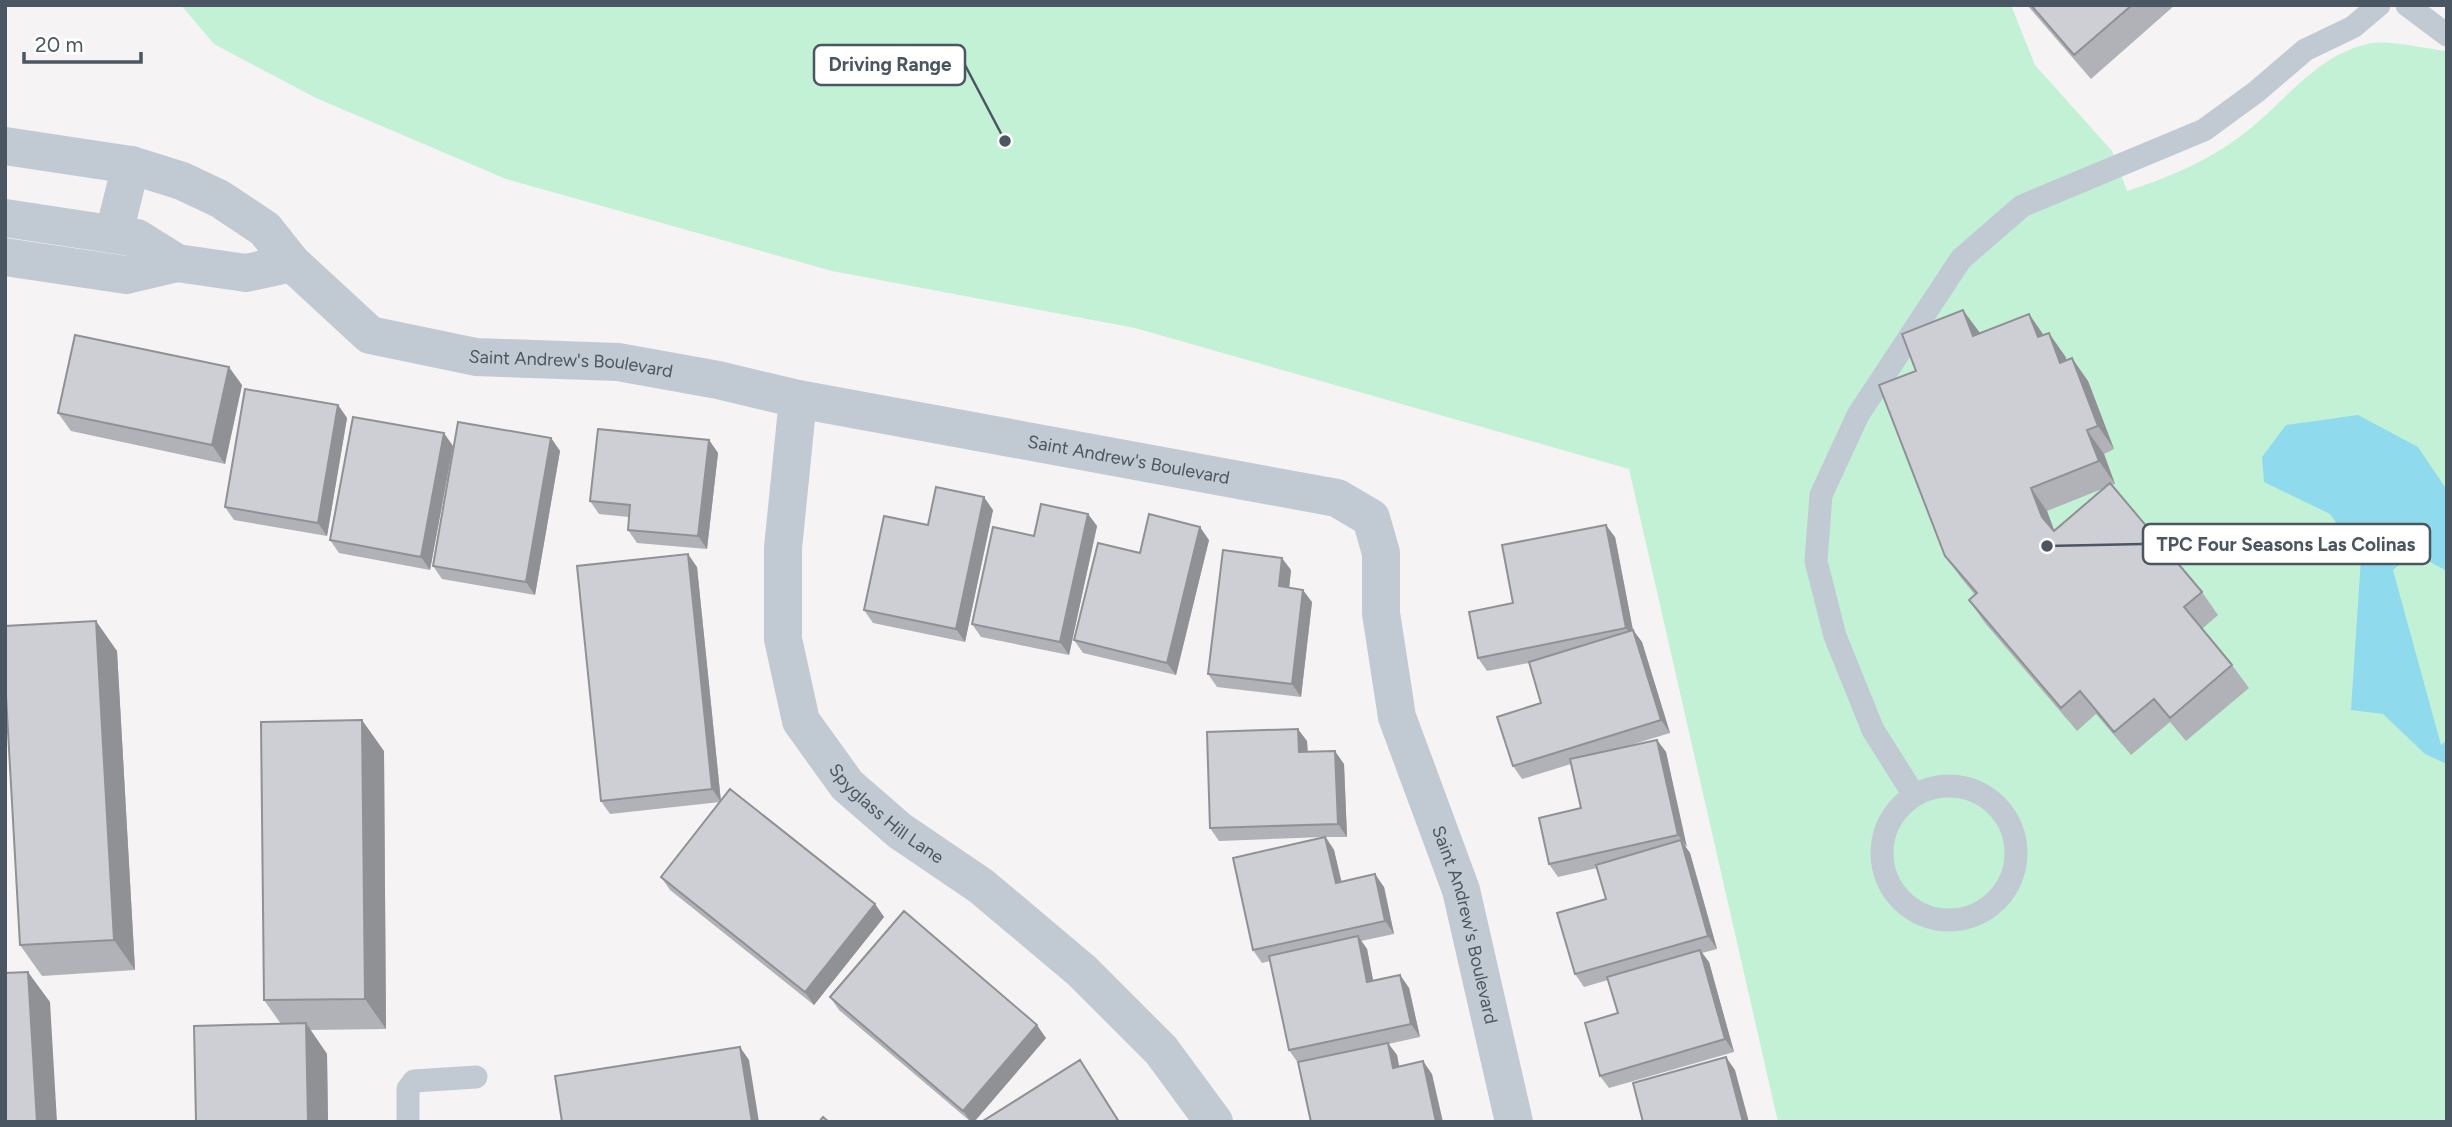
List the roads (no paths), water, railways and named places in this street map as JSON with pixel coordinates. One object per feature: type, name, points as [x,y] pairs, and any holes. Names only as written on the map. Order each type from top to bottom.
[{"type":"street","name":"Saint Andrew's Boulevard","points":[[5,146],[131,165],[182,181],[220,198],[265,229],[292,263],[370,335],[475,358],[618,362],[719,380],[798,399],[1337,498],[1371,518],[1381,553],[1381,613],[1397,717],[1461,890],[1514,1122]]},
{"type":"street","points":[[114,233],[131,165]]},
{"type":"street","points":[[5,218],[137,238],[177,264]]},
{"type":"street","points":[[5,257],[126,275],[177,264],[246,273],[292,263]]},
{"type":"street","name":"Spyglass Hill Lane","points":[[798,399],[783,548],[783,639],[801,721],[856,793],[900,831],[981,886],[1082,971],[1161,1050],[1214,1122]]},
{"type":"lane","points":[[1914,795],[1873,730],[1835,636],[1816,561],[1822,495],[1858,415],[1961,259],[2022,206],[2114,170],[2204,130],[2256,92],[2305,50],[2353,27],[2379,5]]},
{"type":"lane","points":[[2407,5],[2447,35]]},
{"type":"lane","points":[[1936,786],[1971,788],[1992,799],[2010,821],[2017,845],[2017,861],[2011,884],[1989,908],[1969,918],[1951,921],[1928,918],[1908,908],[1888,881],[1882,865],[1882,844],[1890,820],[1914,795],[1936,786]]},
{"type":"lane","points":[[408,1122],[408,1089],[414,1081],[476,1077]]},
{"type":"water","points":[[2358,415],[2418,447],[2447,490],[2447,571],[2413,553],[2393,570],[2441,745],[2447,740],[2447,764],[2425,754],[2383,714],[2351,710],[2361,558],[2330,514],[2264,482],[2262,457],[2286,425]]},
{"type":"place","name":"Driving Range","points":[[1005,141]]},
{"type":"place","name":"TPC Four Seasons Las Colinas","points":[[2047,546]]}]
